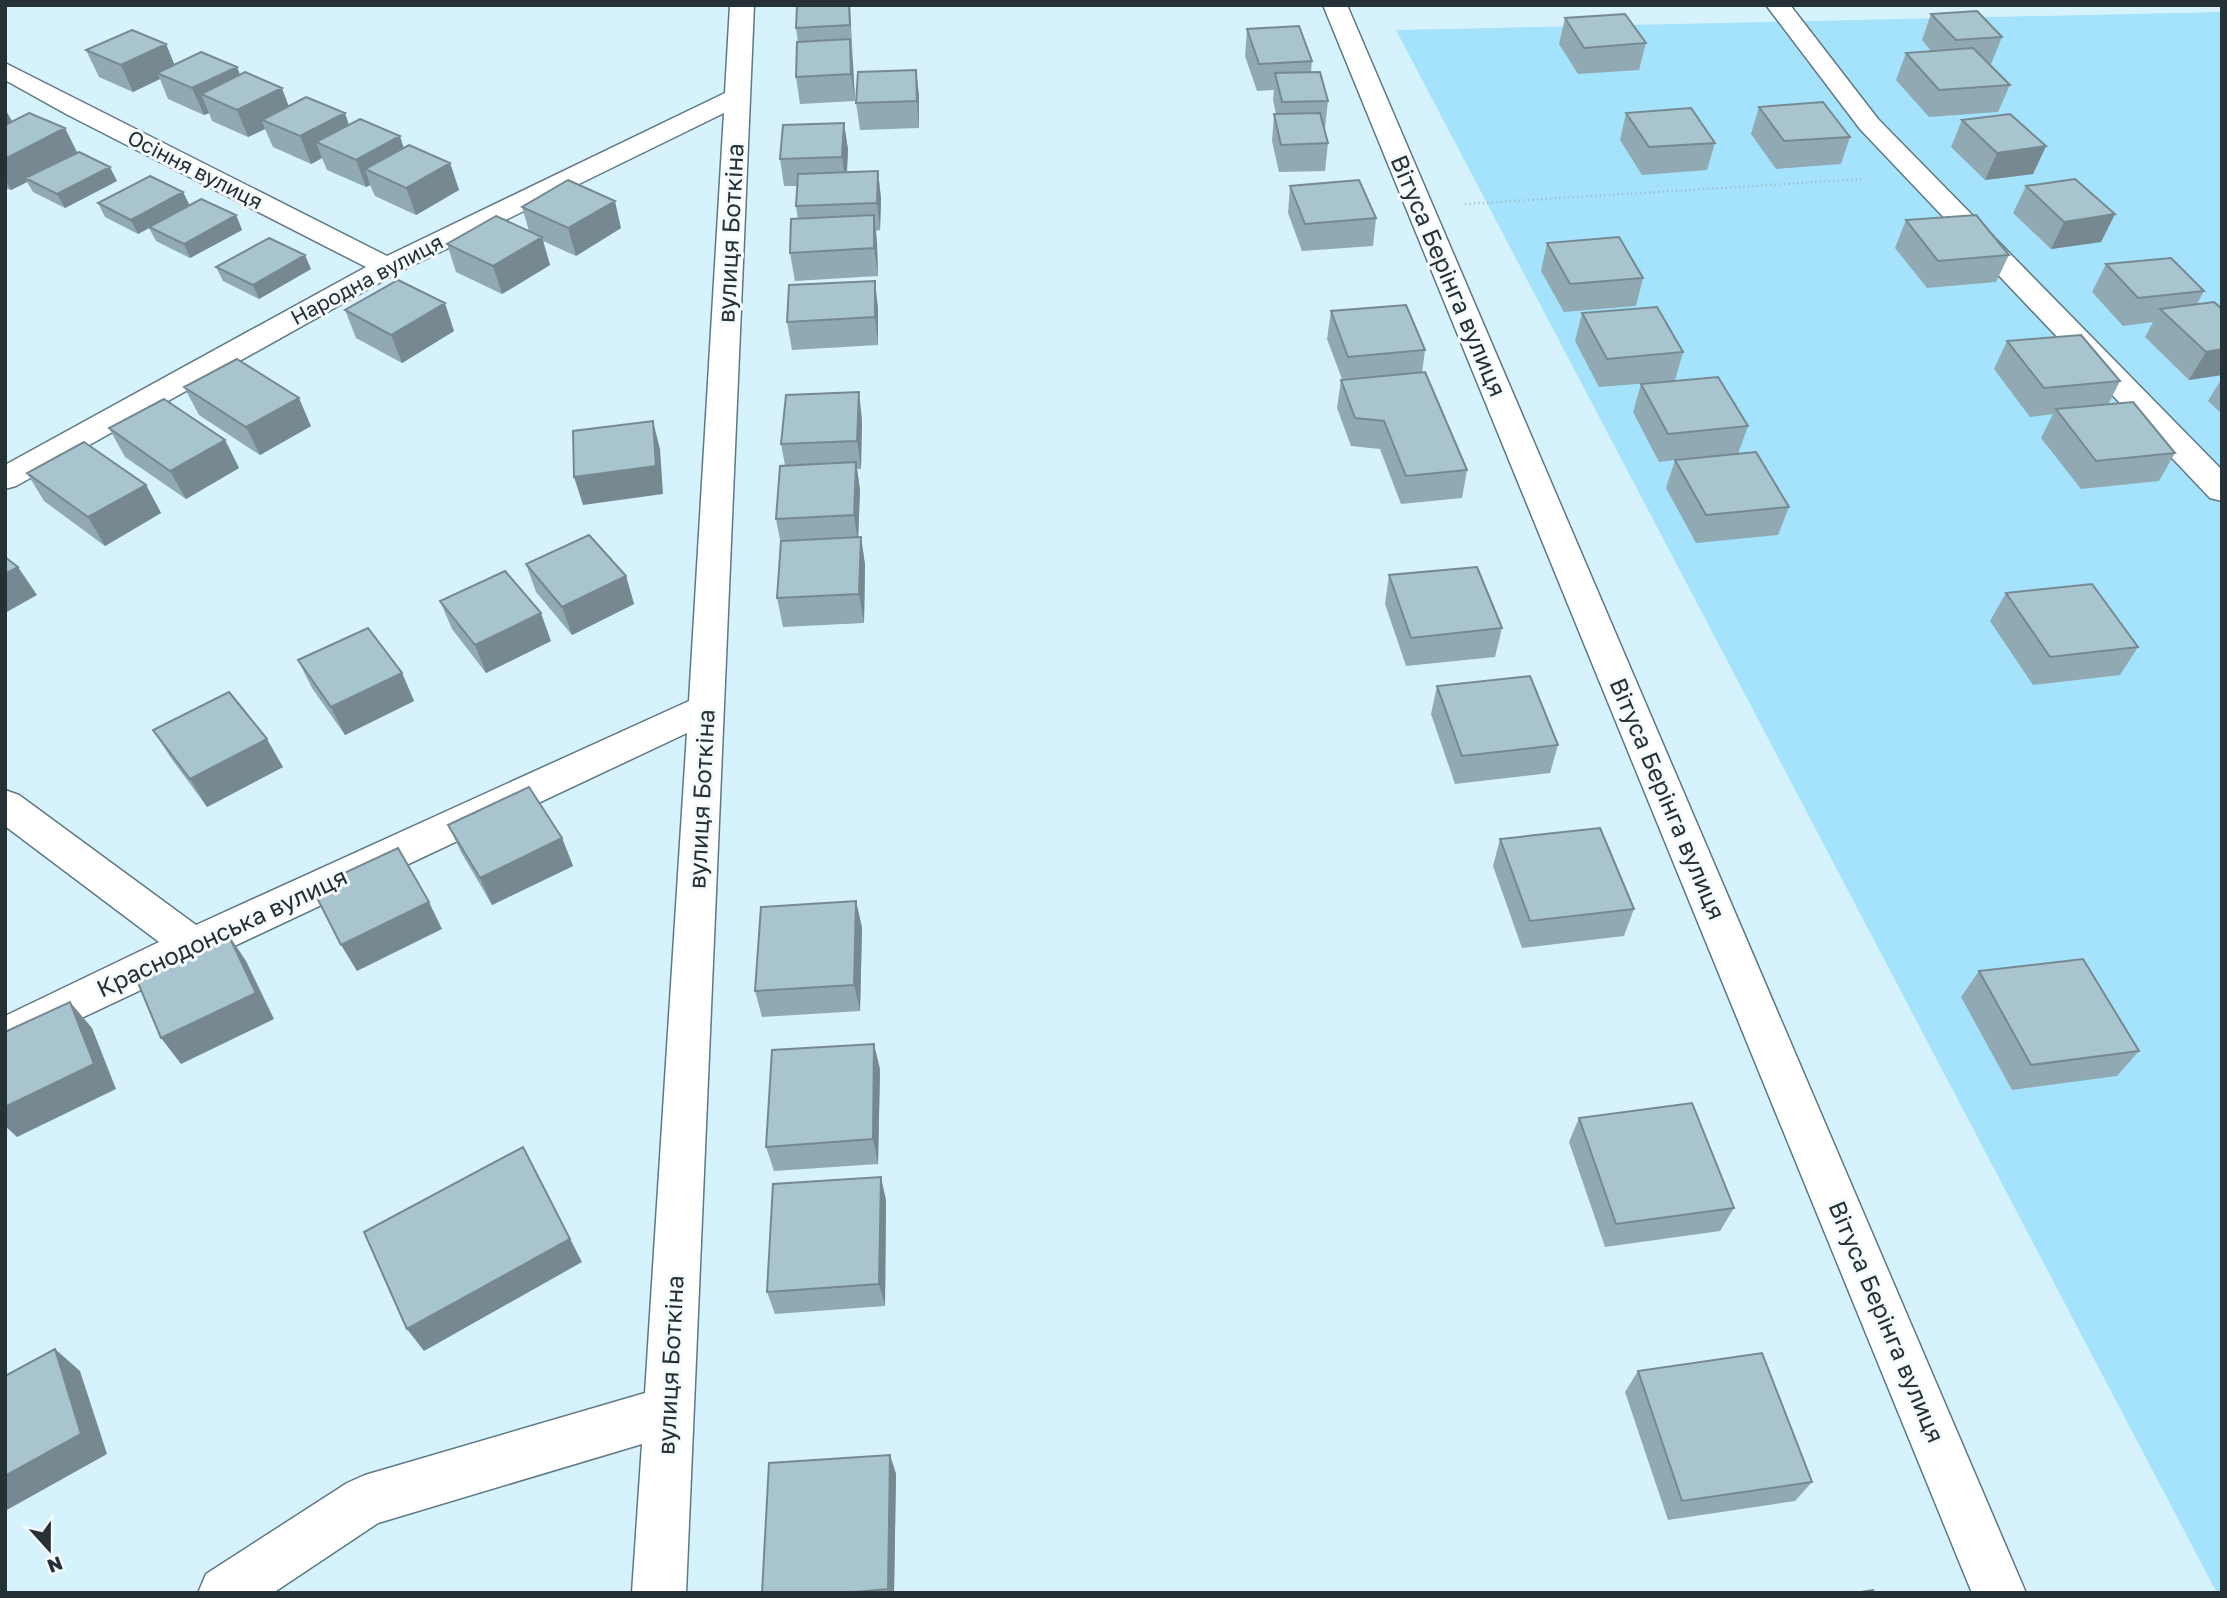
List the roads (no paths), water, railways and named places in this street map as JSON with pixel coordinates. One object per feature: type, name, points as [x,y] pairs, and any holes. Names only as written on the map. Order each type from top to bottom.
[{"type":"street","name":"вулиця Боткіна","points":[[659,1593],[708,708],[742,5]]},
{"type":"street","name":"Вітуса Берінга вулиця","points":[[1335,5],[1999,1593]]},
{"type":"street","points":[[1778,5],[1869,124],[2222,490]]},
{"type":"street","name":"Осіння вулиця","points":[[5,70],[387,267]]},
{"type":"street","name":"Народна вулиця","points":[[5,479],[387,267],[738,96]]},
{"type":"street","name":"Краснодонська вулиця","points":[[5,1036],[193,945],[708,708]]},
{"type":"street","points":[[5,805],[193,945]]},
{"type":"street","points":[[225,1593],[365,1501],[668,1411]]}]
